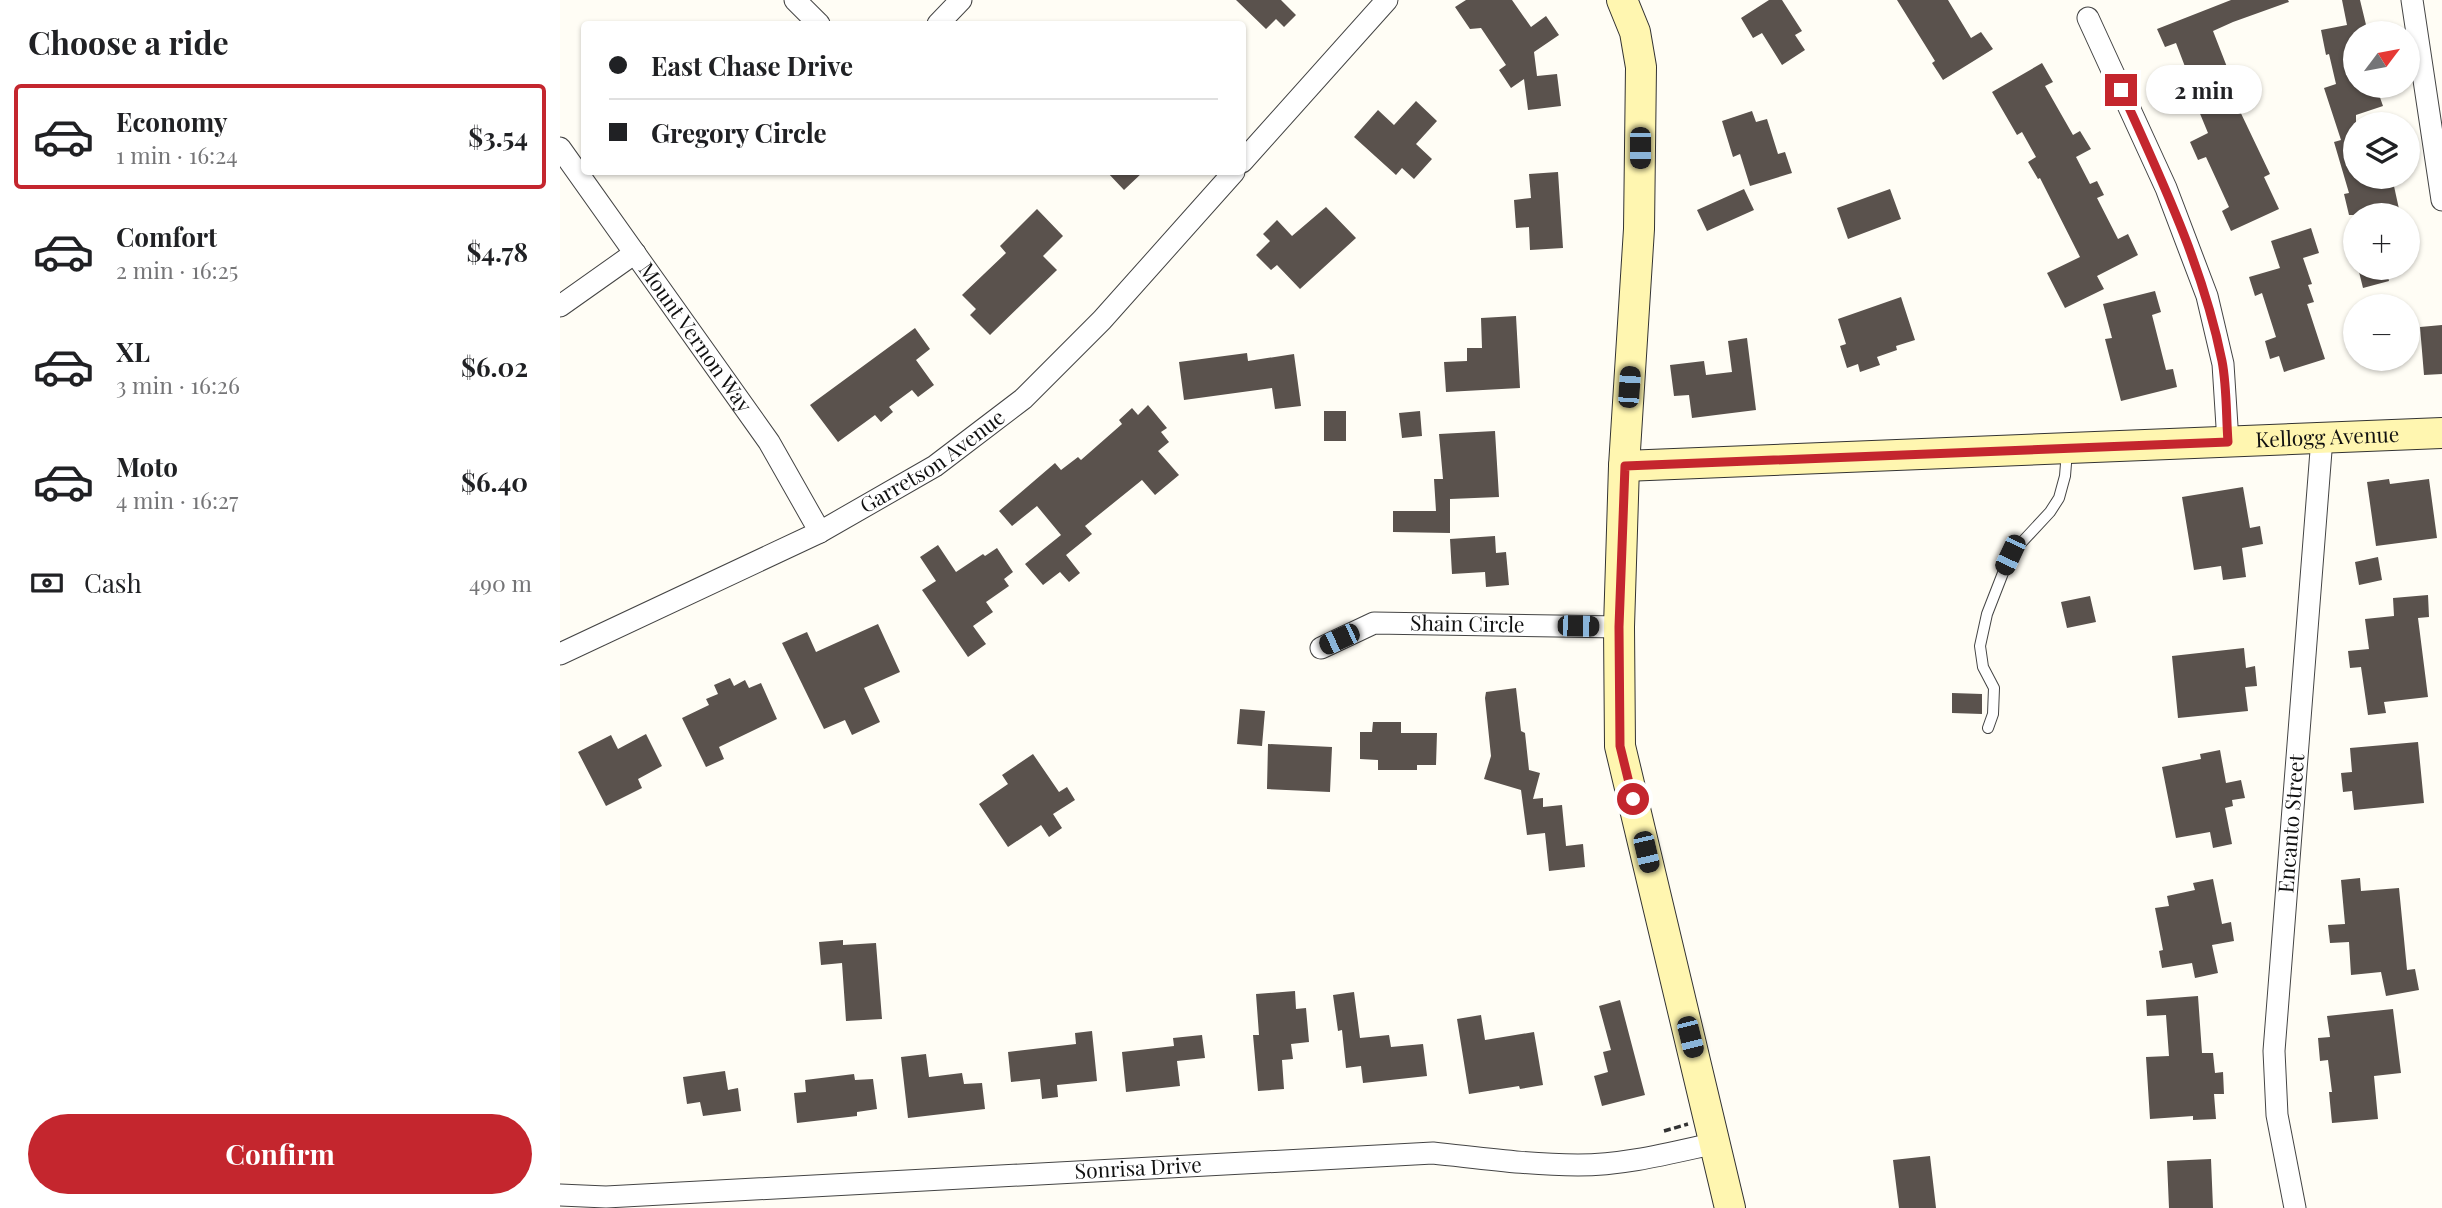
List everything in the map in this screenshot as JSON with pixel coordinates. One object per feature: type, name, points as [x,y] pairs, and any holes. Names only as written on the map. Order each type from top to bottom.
[{"type":"street","points":[[795,0],[815,21]]},
{"type":"street","points":[[941,21],[961,0]]},
{"type":"street","points":[[1246,158],[1387,0]]},
{"type":"street","points":[[1622,0],[1635,32],[1641,67],[1639,229],[1619,627],[1620,746],[1730,1208]]},
{"type":"street","points":[[2412,0],[2433,67],[2442,200]]},
{"type":"street","points":[[2088,18],[2166,188],[2207,296],[2222,365],[2228,442]]},
{"type":"street","name":"Mount Vernon Way","points":[[560,148],[769,442],[820,532]]},
{"type":"street","name":"Garretson Avenue","points":[[560,654],[820,532],[935,467],[1023,398],[1102,320],[1231,175]]},
{"type":"street","points":[[560,306],[635,253]]},
{"type":"street","name":"Kellogg Avenue","points":[[1625,466],[2442,433]]},
{"type":"street","name":"Encanto Street","points":[[2295,1208],[2277,1115],[2274,1051],[2322,438]]},
{"type":"street","name":"Shain Circle","points":[[1321,648],[1374,623],[1619,627]]},
{"type":"street","name":"Sonrisa Drive","points":[[560,1195],[606,1197],[1433,1153],[1540,1164],[1580,1165],[1638,1160],[1716,1143]]},
{"type":"lane","points":[[1988,728],[1993,714],[1994,688],[1983,667],[1980,646],[1987,614],[2010,555],[2050,512],[2059,498],[2067,448]]},
{"type":"building","points":[[1236,0],[1281,0],[1296,15],[1284,27],[1276,19],[1266,29]]},
{"type":"building","points":[[1466,0],[1512,0],[1531,27],[1546,16],[1559,35],[1534,52],[1537,76],[1557,74],[1561,106],[1528,110],[1524,79],[1511,88],[1499,70],[1506,65],[1481,28],[1470,29],[1455,7]]},
{"type":"building","points":[[1769,0],[1782,0],[1802,31],[1795,35],[1805,50],[1782,65],[1762,33],[1753,38],[1741,18]]},
{"type":"building","points":[[1897,0],[1948,0],[1971,38],[1981,32],[1993,49],[1943,80],[1932,63],[1935,61]]},
{"type":"building","points":[[2231,0],[2289,2],[2213,31],[2241,103],[2237,105],[2270,174],[2264,177],[2279,209],[2231,231],[2222,211],[2229,207],[2206,157],[2198,160],[2190,142],[2208,133],[2196,104],[2187,108],[2180,90],[2192,85],[2176,43],[2165,47],[2157,29]]},
{"type":"building","points":[[2342,0],[2360,0],[2365,21],[2346,21]]},
{"type":"building","points":[[2343,26],[2343,98],[2380,98],[2383,106],[2365,112],[2343,112],[2343,173],[2334,142],[2341,140],[2324,88],[2336,84],[2321,30]]},
{"type":"building","points":[[2042,63],[2053,82],[2045,86],[2073,135],[2080,131],[2091,149],[2076,157],[2090,184],[2097,181],[2104,195],[2097,198],[2118,239],[2128,234],[2138,255],[2097,276],[2104,289],[2065,308],[2047,273],[2080,257],[2040,178],[2038,179],[2028,162],[2036,157],[2022,132],[2017,135],[1992,92]]},
{"type":"building","points":[[1416,101],[1437,121],[1416,144],[1432,159],[1414,179],[1402,168],[1396,175],[1354,137],[1378,110],[1394,125]]},
{"type":"building","points":[[1752,111],[1756,122],[1767,119],[1778,154],[1785,152],[1792,173],[1750,186],[1740,154],[1733,157],[1722,121]]},
{"type":"building","points":[[1558,172],[1563,248],[1530,250],[1529,227],[1516,228],[1514,200],[1531,198],[1529,174]]},
{"type":"building","points":[[1110,175],[1140,175],[1124,190]]},
{"type":"building","points":[[1744,189],[1754,210],[1707,231],[1697,210]]},
{"type":"building","points":[[1890,189],[1901,219],[1848,239],[1837,208]]},
{"type":"building","points":[[2348,189],[2395,189],[2398,203],[2346,203],[2344,194],[2349,193]]},
{"type":"building","points":[[1326,207],[1356,238],[1300,289],[1277,265],[1271,270],[1256,255],[1270,241],[1263,234],[1277,220],[1292,236]]},
{"type":"building","points":[[1037,209],[1063,236],[1043,256],[1057,270],[990,335],[970,315],[976,309],[962,295],[1006,253],[1000,246]]},
{"type":"building","points":[[2311,228],[2319,253],[2303,258],[2312,284],[2308,285],[2314,302],[2307,304],[2325,359],[2284,372],[2279,356],[2270,359],[2265,341],[2276,337],[2262,293],[2255,296],[2249,277],[2280,268],[2271,241]]},
{"type":"building","points":[[2361,280],[2389,280],[2389,281],[2363,288]]},
{"type":"building","points":[[2155,291],[2161,312],[2152,315],[2166,370],[2173,369],[2177,387],[2121,401],[2105,339],[2112,338],[2103,304]]},
{"type":"building","points":[[1901,297],[1915,340],[1896,346],[1897,350],[1877,357],[1880,365],[1860,372],[1858,364],[1847,368],[1840,346],[1846,344],[1838,319]]},
{"type":"building","points":[[1516,316],[1520,388],[1446,392],[1444,362],[1467,361],[1467,348],[1482,348],[1481,318]]},
{"type":"building","points":[[2442,325],[2442,374],[2424,375],[2420,327]]},
{"type":"building","points":[[915,328],[930,349],[916,360],[934,385],[918,397],[912,390],[889,407],[893,412],[881,422],[875,415],[838,442],[810,405]]},
{"type":"building","points":[[1747,338],[1756,410],[1692,418],[1689,395],[1674,396],[1670,365],[1704,361],[1706,375],[1732,372],[1728,341]]},
{"type":"building","points":[[1247,353],[1248,361],[1294,354],[1301,406],[1275,409],[1272,388],[1184,400],[1179,362]]},
{"type":"building","points":[[1148,405],[1167,428],[1161,432],[1169,442],[1158,451],[1179,475],[1155,495],[1142,480],[1085,526],[1092,534],[1066,555],[1080,573],[1069,582],[1060,572],[1043,585],[1025,564],[1061,535],[1037,506],[1012,526],[999,511],[1055,463],[1061,470],[1078,457],[1081,460],[1122,424],[1119,420],[1132,408],[1138,415]]},
{"type":"building","points":[[1324,411],[1346,411],[1346,441],[1324,441]]},
{"type":"building","points":[[1420,411],[1422,436],[1402,438],[1399,413]]},
{"type":"building","points":[[1495,431],[1499,497],[1450,499],[1450,533],[1393,532],[1393,511],[1436,511],[1434,479],[1443,479],[1439,434]]},
{"type":"building","points":[[2389,479],[2390,484],[2429,479],[2437,538],[2376,546],[2367,482]]},
{"type":"building","points":[[2243,487],[2250,528],[2260,526],[2263,544],[2242,548],[2246,577],[2223,580],[2221,566],[2194,570],[2182,497]]},
{"type":"building","points":[[1495,536],[1496,553],[1506,552],[1509,585],[1486,587],[1485,572],[1452,574],[1450,539]]},
{"type":"building","points":[[938,545],[956,572],[997,548],[1013,572],[1004,579],[1009,586],[986,602],[993,612],[973,626],[986,644],[968,657],[922,590],[936,581],[920,557]]},
{"type":"building","points":[[2378,557],[2382,580],[2359,585],[2355,562]]},
{"type":"building","points":[[2428,595],[2429,617],[2418,618],[2428,697],[2384,702],[2386,713],[2368,715],[2361,667],[2350,668],[2348,651],[2369,649],[2365,619],[2394,616],[2393,598]]},
{"type":"building","points":[[2090,596],[2096,622],[2067,628],[2061,602]]},
{"type":"building","points":[[878,624],[900,672],[864,688],[880,722],[852,735],[845,720],[824,729],[782,643],[807,632],[816,652]]},
{"type":"building","points":[[2244,648],[2246,668],[2255,666],[2257,686],[2245,687],[2248,711],[2178,718],[2172,656]]},
{"type":"building","points":[[730,678],[734,686],[745,680],[749,688],[761,683],[777,719],[719,747],[724,759],[706,767],[682,718],[709,705],[706,699],[718,694],[714,685]]},
{"type":"building","points":[[1516,688],[1529,770],[1540,773],[1533,799],[1543,798],[1543,807],[1562,805],[1566,846],[1583,844],[1585,867],[1549,871],[1545,833],[1527,835],[1521,790],[1484,779],[1491,756],[1486,692]]},
{"type":"building","points":[[1952,693],[1982,694],[1982,714],[1952,713]]},
{"type":"building","points":[[1240,709],[1265,711],[1262,746],[1237,744]]},
{"type":"building","points":[[1373,722],[1401,722],[1401,733],[1437,733],[1436,765],[1417,765],[1417,770],[1378,770],[1378,760],[1360,759],[1360,732],[1372,732]]},
{"type":"building","points":[[646,734],[662,766],[638,779],[642,788],[606,806],[578,752],[611,735],[618,749]]},
{"type":"building","points":[[2418,742],[2424,803],[2354,810],[2352,791],[2343,792],[2341,773],[2352,772],[2350,748]]},
{"type":"building","points":[[1268,744],[1332,747],[1330,792],[1267,789]]},
{"type":"building","points":[[2220,750],[2226,783],[2241,780],[2245,798],[2232,800],[2233,806],[2225,808],[2232,844],[2213,848],[2210,832],[2176,838],[2162,767],[2201,759],[2200,754]]},
{"type":"building","points":[[1033,754],[1059,792],[1067,787],[1075,800],[1053,814],[1062,828],[1049,837],[1041,825],[1008,847],[979,804],[1008,784],[1002,775]]},
{"type":"building","points":[[2360,878],[2361,891],[2399,888],[2407,970],[2415,969],[2419,990],[2386,996],[2381,972],[2351,975],[2349,942],[2330,943],[2328,925],[2345,924],[2341,880]]},
{"type":"building","points":[[2213,879],[2222,924],[2231,922],[2234,941],[2212,945],[2218,973],[2195,978],[2192,963],[2162,968],[2159,951],[2163,950],[2155,908],[2169,906],[2167,896],[2195,890],[2193,883]]},
{"type":"building","points":[[843,940],[843,945],[876,943],[882,1019],[846,1021],[842,963],[821,965],[819,942]]},
{"type":"building","points":[[1295,991],[1296,1009],[1306,1008],[1309,1042],[1291,1044],[1293,1059],[1282,1060],[1284,1089],[1258,1091],[1253,1035],[1259,1035],[1256,994]]},
{"type":"building","points":[[1354,992],[1360,1038],[1389,1035],[1391,1047],[1423,1044],[1427,1076],[1363,1083],[1361,1066],[1346,1068],[1342,1030],[1338,1031],[1333,995]]},
{"type":"building","points":[[2198,996],[2202,1053],[2213,1053],[2215,1073],[2223,1072],[2224,1094],[2214,1094],[2216,1119],[2193,1120],[2193,1116],[2150,1119],[2146,1057],[2169,1056],[2166,1015],[2147,1016],[2146,1000]]},
{"type":"building","points":[[1620,1000],[1645,1095],[1602,1106],[1594,1076],[1608,1072],[1603,1052],[1611,1050],[1599,1006]]},
{"type":"building","points":[[2393,1009],[2401,1073],[2374,1076],[2378,1119],[2332,1123],[2328,1060],[2320,1061],[2318,1038],[2330,1037],[2327,1016]]},
{"type":"building","points":[[1481,1015],[1485,1040],[1534,1032],[1543,1085],[1469,1094],[1457,1019]]},
{"type":"building","points":[[1092,1031],[1097,1081],[1057,1085],[1058,1097],[1042,1099],[1040,1079],[1011,1082],[1008,1052],[1076,1044],[1075,1033]]},
{"type":"building","points":[[1202,1035],[1205,1058],[1177,1061],[1180,1086],[1126,1092],[1122,1052],[1174,1046],[1173,1038]]},
{"type":"building","points":[[926,1054],[929,1077],[962,1073],[964,1084],[982,1083],[985,1109],[908,1118],[901,1057]]},
{"type":"building","points":[[725,1071],[728,1090],[738,1088],[741,1111],[703,1116],[700,1102],[687,1104],[683,1077]]},
{"type":"building","points":[[854,1074],[855,1080],[873,1079],[877,1109],[857,1112],[857,1116],[797,1123],[794,1093],[806,1092],[805,1080]]},
{"type":"building","points":[[1930,1156],[1936,1208],[1899,1208],[1893,1160]]},
{"type":"building","points":[[2211,1159],[2213,1208],[2169,1208],[2167,1161]]},
{"type":"route","points":[[1633,799],[1620,746],[1619,627],[1625,466],[2228,442],[2222,365],[2207,296],[2166,188],[2121,90]]}]
